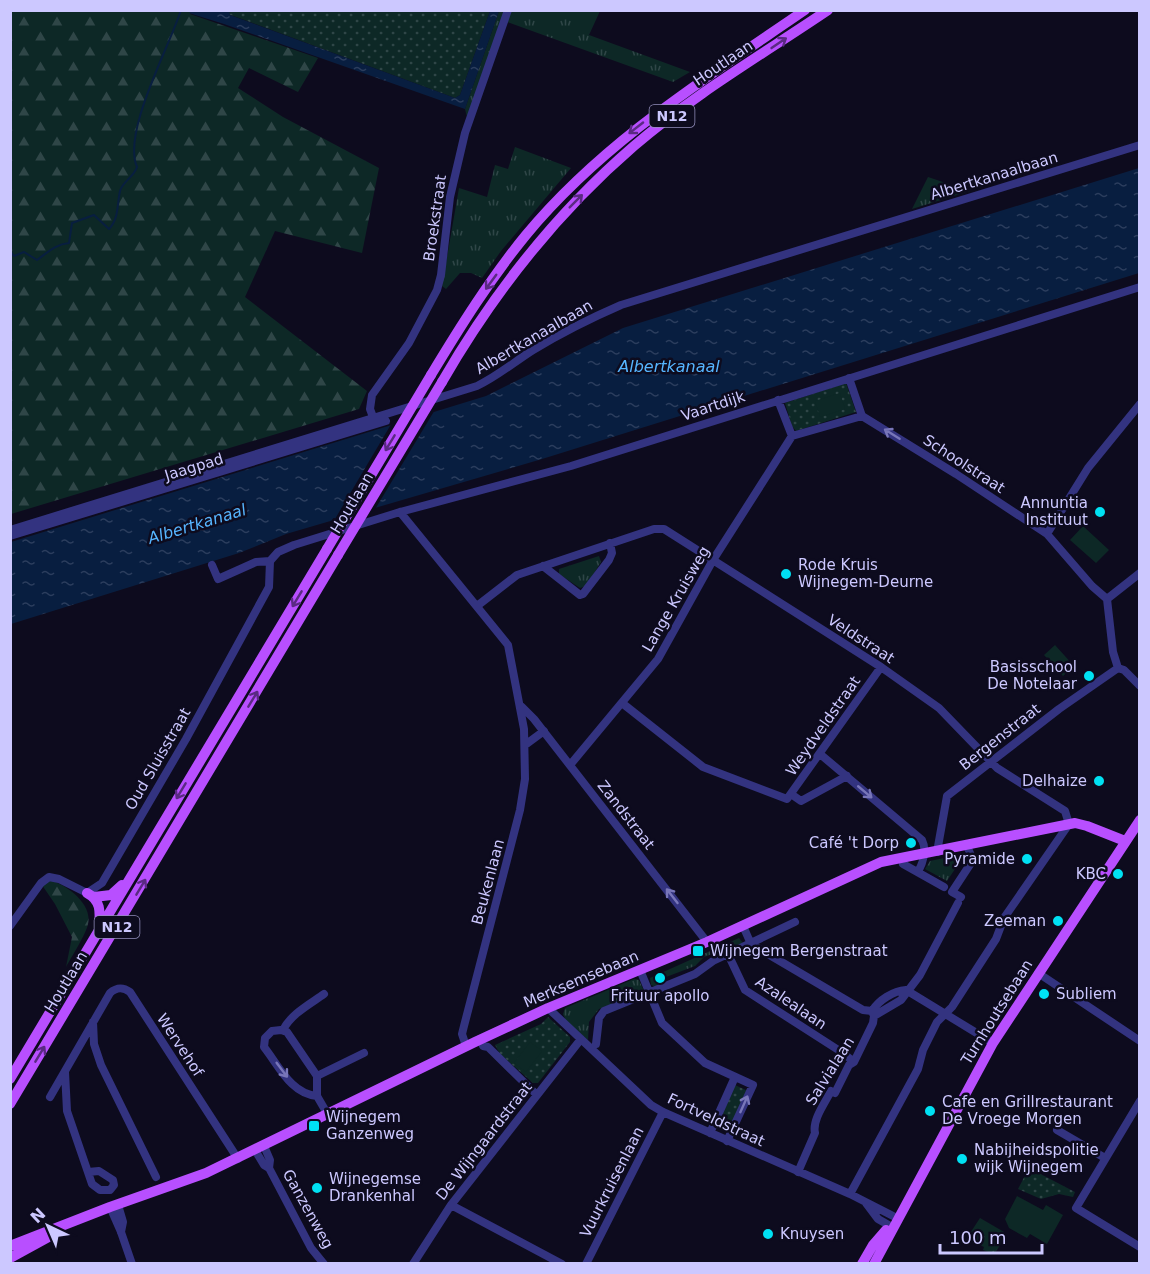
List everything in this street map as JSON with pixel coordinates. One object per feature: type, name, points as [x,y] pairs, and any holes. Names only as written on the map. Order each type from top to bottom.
[{"type":"main road","name":"Houtlaan","points":[[10,1079],[431,375],[504,263],[526,235],[585,174],[626,136],[669,102],[805,10]]},
{"type":"main road","name":"Houtlaan","points":[[10,1104],[442,382],[480,320],[518,266],[564,212],[634,146],[677,112],[828,10]]},
{"type":"main road","name":"Turnhoutsebaan","points":[[874,1263],[993,1042],[1140,820]]},
{"type":"main road","name":"Merksemsebaan","points":[[10,1246],[238,1159],[480,1039],[707,942],[881,862],[1080,823],[1125,841]]},
{"type":"main road","points":[[91,895],[111,895],[133,874]]},
{"type":"main road","points":[[91,895],[100,909],[99,931]]},
{"type":"main road","name":"Turnhoutsebaan","points":[[862,1263],[885,1230],[895,1222]]},
{"type":"main road","name":"Merksemsebaan","points":[[10,1258],[45,1240],[63,1225]]},
{"type":"street","name":"Broekstraat","points":[[373,417],[370,409],[372,395],[408,343],[439,283],[450,197],[465,133],[508,10]]},
{"type":"street","name":"Albertkanaalbaan","points":[[10,530],[477,386],[591,318],[621,305],[1140,145]]},
{"type":"street","name":"Vaartdijk","points":[[270,561],[278,552],[294,545],[400,512],[571,466],[1140,287]]},
{"type":"street","points":[[778,400],[792,436],[862,416],[849,378]]},
{"type":"street","points":[[1047,534],[1088,468],[1140,404]]},
{"type":"street","name":"Schoolstraat","points":[[862,416],[1047,534],[1092,586],[1107,598]]},
{"type":"street","name":"Jaagpad","points":[[10,536],[386,421]]},
{"type":"street","name":"Lange Kruisweg","points":[[570,765],[658,659],[713,560],[792,436]]},
{"type":"street","points":[[400,512],[508,645],[521,707],[525,745]]},
{"type":"street","name":"Veldstraat","points":[[477,606],[510,578],[610,543],[654,529],[664,529],[881,668],[939,708],[990,762],[1065,811],[1069,824]]},
{"type":"street","points":[[543,566],[570,589],[580,595],[583,594],[609,560],[612,553],[610,543]]},
{"type":"street","points":[[212,565],[218,579],[256,562],[270,561]]},
{"type":"street","name":"Oud Sluisstraat","points":[[91,895],[102,883],[186,739],[269,586],[270,561]]},
{"type":"street","points":[[1140,573],[1107,598],[1113,652],[1118,668],[1124,670],[1140,686]]},
{"type":"street","name":"Weydveldstraat","points":[[789,797],[881,668]]},
{"type":"street","name":"Bergenstraat","points":[[937,852],[946,796],[1118,668]]},
{"type":"street","points":[[622,703],[703,767],[801,801],[847,776]]},
{"type":"street","name":"Zandstraat","points":[[521,707],[544,731],[707,942]]},
{"type":"street","points":[[525,745],[544,731]]},
{"type":"street","name":"Beukenlaan","points":[[466,1046],[462,1034],[520,810],[525,778],[525,745]]},
{"type":"street","points":[[820,754],[922,840],[924,862],[918,872]]},
{"type":"street","points":[[850,1194],[918,1069],[923,1050],[938,1022],[952,1007],[992,947],[1004,918],[1069,824]]},
{"type":"street","points":[[906,990],[920,975],[959,900],[952,892],[973,860],[967,846]]},
{"type":"street","points":[[903,864],[945,887]]},
{"type":"street","points":[[10,926],[41,883],[49,877],[55,877],[91,895]]},
{"type":"street","points":[[596,1044],[599,1018],[604,1011],[695,974],[713,961],[795,922]]},
{"type":"street","points":[[743,926],[752,944],[863,1010],[873,1014],[876,1005],[897,991],[906,990],[993,1042]]},
{"type":"street","name":"Azalealaan","points":[[728,954],[744,990],[854,1062]]},
{"type":"street","points":[[640,970],[662,1023],[705,1063],[753,1085],[727,1141]]},
{"type":"street","points":[[1038,973],[1140,1041]]},
{"type":"street","name":"Wervehof","points":[[50,1097],[113,990],[125,988],[130,992],[238,1159]]},
{"type":"street","points":[[283,1030],[294,1016],[324,994]]},
{"type":"street","name":"Fortveldstraat","points":[[548,1008],[651,1105],[727,1141],[850,1194],[866,1203],[878,1219],[895,1222]]},
{"type":"street","name":"Salvialaan","points":[[798,1172],[815,1133],[814,1126],[831,1091],[835,1093],[849,1065],[854,1062],[873,1023],[873,1014]]},
{"type":"street","points":[[93,1022],[94,1044],[101,1065],[156,1177]]},
{"type":"street","points":[[317,1096],[295,1088],[264,1047],[268,1034],[275,1030],[286,1032],[317,1076],[317,1096],[328,1115]]},
{"type":"street","points":[[480,1039],[483,1046],[488,1047],[537,1095]]},
{"type":"street","name":"De Wijngaardstraat","points":[[413,1263],[451,1205],[581,1039]]},
{"type":"street","points":[[317,1076],[364,1053]]},
{"type":"street","points":[[65,1071],[67,1111],[88,1172]]},
{"type":"street","points":[[710,1133],[735,1077]]},
{"type":"street","points":[[1140,1101],[1076,1208],[1140,1247]]},
{"type":"street","name":"Vuurkruisenlaan","points":[[586,1263],[663,1112]]},
{"type":"street","points":[[1057,1130],[1105,1158]]},
{"type":"street","name":"Ganzenweg","points":[[259,1148],[264,1165],[269,1168],[311,1248],[324,1263]]},
{"type":"street","points":[[451,1205],[561,1263]]},
{"type":"street","points":[[114,1206],[132,1263]]},
{"type":"green space","points":[[229,10],[490,11],[460,95],[455,98],[228,14]]},
{"type":"green space","points":[[11,11],[192,11],[190,14],[318,58],[298,92],[249,68],[238,88],[283,117],[379,168],[362,253],[275,231],[245,297],[367,391],[359,409],[11,514]]},
{"type":"green space","points":[[499,11],[600,11],[589,35],[690,72],[673,82],[507,22],[470,129],[465,109]]},
{"type":"green space","points":[[515,147],[571,168],[501,251],[482,278],[471,273],[460,273],[446,289],[442,286],[459,188],[487,197],[495,165],[508,169]]},
{"type":"green space","points":[[928,177],[970,191],[912,209]]},
{"type":"green space","points":[[846,383],[856,412],[796,431],[792,426],[785,403]]},
{"type":"green space","points":[[840,393],[845,409],[820,417],[815,401]]},
{"type":"green space","points":[[1083,526],[1109,550],[1096,563],[1070,540]]},
{"type":"green space","points":[[599,556],[601,562],[586,586],[580,588],[559,574],[559,569]]},
{"type":"green space","points":[[1055,645],[1074,666],[1063,676],[1044,655]]},
{"type":"green space","points":[[959,855],[963,857],[947,881],[925,869],[930,861]]},
{"type":"green space","points":[[49,880],[77,896],[86,909],[88,917],[85,933],[66,967],[72,937],[42,885]]},
{"type":"green space","points":[[739,938],[743,943],[704,957],[695,966],[666,977],[664,983],[656,987],[651,985],[650,978]]},
{"type":"green space","points":[[634,979],[639,980],[644,991],[599,1009],[589,1022],[588,1040],[566,1021],[563,1014],[565,1008]]},
{"type":"green space","points":[[548,1017],[570,1037],[570,1042],[538,1083],[533,1083],[500,1054],[495,1045],[541,1024]]},
{"type":"green space","points":[[530,1042],[542,1051],[526,1072],[514,1063]]},
{"type":"green space","points":[[735,1085],[748,1091],[729,1131],[715,1126]]},
{"type":"green space","points":[[1029,1168],[1075,1192],[1073,1197],[1059,1194],[1041,1199],[1018,1189]]},
{"type":"green space","points":[[1017,1196],[1043,1210],[1046,1205],[1063,1215],[1047,1244],[1030,1234],[1027,1238],[1009,1228],[1005,1219]]},
{"type":"green space","points":[[980,1218],[1004,1232],[1001,1244],[994,1254],[983,1250],[984,1247],[967,1238]]},
{"type":"water","points":[[192,11],[229,11],[230,15],[455,98],[460,95],[490,11],[499,11],[465,109],[189,13]]},
{"type":"water","name":"Albertkanaal","points":[[1139,168],[1139,273],[542,459],[286,534],[239,553],[11,624],[11,542],[486,396],[623,328]]},
{"type":"pier","points":[[436,408],[374,511],[332,524],[393,421]]},
{"type":"waterway","points":[[10,251],[14,256],[24,252],[37,260],[56,247],[69,243],[72,223],[94,215],[109,229],[112,225],[121,188],[137,167],[134,152],[141,112],[181,10]]},
{"type":"place","name":"Annuntia Instituut","points":[[1100,512]]},
{"type":"place","name":"Rode Kruis Wijnegem-Deurne","points":[[786,574]]},
{"type":"place","name":"Basisschool De Notelaar","points":[[1089,676]]},
{"type":"place","name":"Delhaize","points":[[1099,781]]},
{"type":"place","name":"Café 't Dorp","points":[[911,843]]},
{"type":"place","name":"Pyramide","points":[[1027,859]]},
{"type":"place","name":"KBC","points":[[1118,874]]},
{"type":"place","name":"Zeeman","points":[[1058,921]]},
{"type":"place","name":"Wijnegem Bergenstraat","points":[[698,951]]},
{"type":"place","name":"Frituur apollo","points":[[660,978]]},
{"type":"place","name":"Subliem","points":[[1044,994]]},
{"type":"place","name":"Cafe en Grillrestaurant De Vroege Morgen","points":[[930,1111]]},
{"type":"place","name":"Wijnegem Ganzenweg","points":[[314,1126]]},
{"type":"place","name":"Nabijheidspolitie wijk Wijnegem","points":[[962,1159]]},
{"type":"place","name":"Wijnegemse Drankenhal","points":[[317,1188]]},
{"type":"place","name":"Knuysen","points":[[768,1234]]}]
